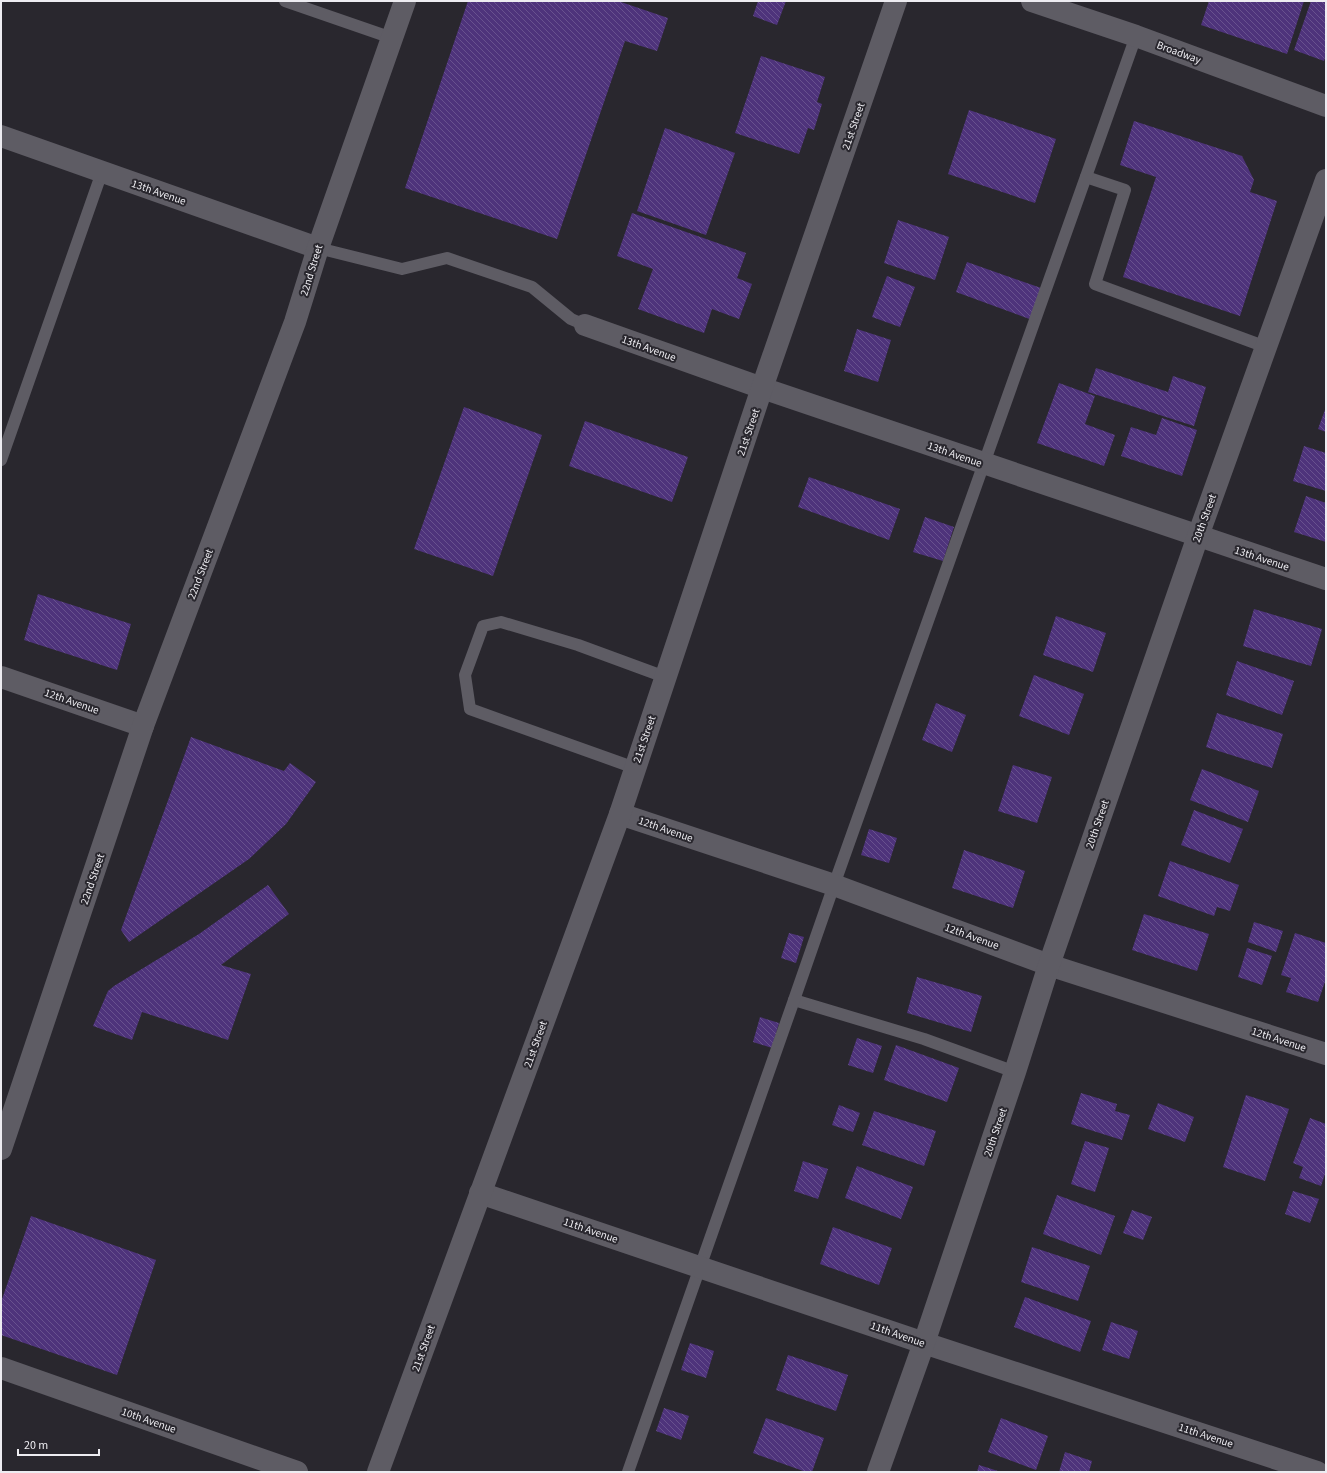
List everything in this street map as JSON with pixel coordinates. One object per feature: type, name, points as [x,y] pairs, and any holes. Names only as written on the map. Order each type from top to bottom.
[{"type":"street","name":"22nd Street","points":[[1,1149],[143,726],[295,322],[318,248],[405,1]]},
{"type":"street","name":"21st Street","points":[[378,1472],[620,814],[762,388],[896,1]]},
{"type":"street","name":"Broadway","points":[[1032,1],[1136,36],[1326,106]]},
{"type":"street","name":"13th Avenue","points":[[1,136],[318,248]]},
{"type":"street","name":"20th Street","points":[[878,1472],[924,1343],[1015,1072],[1049,965],[1198,536],[1326,180]]},
{"type":"street","name":"13th Avenue","points":[[585,325],[762,388],[1326,579]]},
{"type":"street","name":"12th Avenue","points":[[1,677],[143,726]]},
{"type":"street","name":"12th Avenue","points":[[620,814],[834,886],[1049,965],[1326,1054]]},
{"type":"street","name":"11th Avenue","points":[[480,1193],[924,1343],[1317,1472]]},
{"type":"street","name":"10th Avenue","points":[[1,1368],[297,1472]]},
{"type":"lane","points":[[285,1],[392,38]]},
{"type":"lane","points":[[628,1472],[834,886],[1136,36]]},
{"type":"lane","points":[[1,460],[102,172]]},
{"type":"lane","points":[[1086,177],[1125,190],[1095,284],[1266,347]]},
{"type":"lane","points":[[318,248],[402,269],[447,258],[532,287],[571,319],[585,325]]},
{"type":"lane","points":[[635,768],[470,709],[465,675],[483,626],[501,622],[578,645],[665,677]]},
{"type":"lane","points":[[794,1000],[924,1039],[1015,1072]]},
{"type":"building","points":[[468,1],[618,1],[668,18],[657,51],[625,41],[557,239],[405,188]]},
{"type":"building","points":[[758,1],[786,1],[777,25],[753,16]]},
{"type":"building","points":[[1209,1],[1304,1],[1287,54],[1201,25]]},
{"type":"building","points":[[1311,1],[1326,1],[1326,55],[1324,61],[1294,50]]},
{"type":"building","points":[[761,56],[825,77],[817,102],[822,104],[814,130],[808,128],[799,154],[735,133]]},
{"type":"building","points":[[969,110],[1056,139],[1035,203],[948,174]]},
{"type":"building","points":[[1134,121],[1242,156],[1254,180],[1250,192],[1277,201],[1240,316],[1123,277],[1156,177],[1120,165]]},
{"type":"building","points":[[665,128],[735,153],[706,235],[637,211]]},
{"type":"building","points":[[632,213],[746,253],[737,278],[752,284],[739,319],[712,309],[704,333],[638,309],[653,269],[617,256]]},
{"type":"building","points":[[898,220],[949,237],[935,280],[884,263]]},
{"type":"building","points":[[967,262],[1044,289],[1032,320],[956,292]]},
{"type":"building","points":[[887,276],[915,287],[900,327],[872,317]]},
{"type":"building","points":[[857,329],[891,340],[878,382],[844,371]]},
{"type":"building","points":[[1096,368],[1168,392],[1173,376],[1206,387],[1194,426],[1088,392]]},
{"type":"building","points":[[1059,383],[1095,396],[1085,424],[1115,435],[1104,466],[1037,443]]},
{"type":"building","points":[[464,407],[542,435],[493,576],[414,549]]},
{"type":"building","points":[[1326,407],[1326,432],[1318,429]]},
{"type":"building","points":[[1162,418],[1197,430],[1182,476],[1121,456],[1131,427],[1156,435]]},
{"type":"building","points":[[585,421],[688,457],[672,502],[569,466]]},
{"type":"building","points":[[1304,446],[1326,453],[1326,491],[1293,481]]},
{"type":"building","points":[[809,477],[900,509],[889,540],[798,507]]},
{"type":"building","points":[[1306,496],[1326,503],[1326,542],[1294,532]]},
{"type":"building","points":[[925,517],[954,527],[943,561],[913,552]]},
{"type":"building","points":[[38,594],[131,624],[117,670],[24,640]]},
{"type":"building","points":[[1254,609],[1322,629],[1311,666],[1243,646]]},
{"type":"building","points":[[1056,616],[1106,633],[1093,672],[1043,655]]},
{"type":"building","points":[[1237,661],[1294,681],[1282,715],[1226,695]]},
{"type":"building","points":[[1034,675],[1084,694],[1069,735],[1019,716]]},
{"type":"building","points":[[936,703],[966,715],[952,752],[922,740]]},
{"type":"building","points":[[1217,713],[1283,734],[1272,768],[1206,747]]},
{"type":"building","points":[[191,737],[284,771],[290,763],[316,782],[286,824],[249,859],[129,942],[121,930]]},
{"type":"building","points":[[1013,765],[1052,777],[1037,823],[998,811]]},
{"type":"building","points":[[1202,769],[1259,791],[1248,822],[1190,800]]},
{"type":"building","points":[[1194,810],[1243,829],[1230,863],[1181,845]]},
{"type":"building","points":[[869,829],[897,838],[889,863],[861,855]]},
{"type":"building","points":[[964,850],[1025,871],[1013,908],[952,888]]},
{"type":"building","points":[[1170,861],[1239,885],[1230,911],[1217,907],[1214,916],[1158,896]]},
{"type":"building","points":[[268,885],[289,914],[221,965],[251,974],[228,1040],[142,1012],[132,1040],[93,1026],[108,991],[114,986],[199,934]]},
{"type":"building","points":[[1144,914],[1209,934],[1197,971],[1132,950]]},
{"type":"building","points":[[1254,922],[1283,931],[1276,952],[1248,942]]},
{"type":"building","points":[[789,933],[804,937],[796,963],[781,958]]},
{"type":"building","points":[[1295,933],[1326,943],[1326,979],[1318,1002],[1286,992],[1291,978],[1281,975]]},
{"type":"building","points":[[1247,948],[1272,956],[1262,985],[1238,977]]},
{"type":"building","points":[[917,977],[982,996],[971,1032],[907,1013]]},
{"type":"building","points":[[760,1017],[779,1023],[772,1048],[753,1042]]},
{"type":"building","points":[[857,1038],[882,1046],[873,1073],[848,1065]]},
{"type":"building","points":[[896,1045],[959,1068],[947,1102],[884,1080]]},
{"type":"building","points":[[1081,1093],[1117,1104],[1115,1111],[1130,1115],[1122,1140],[1071,1124]]},
{"type":"building","points":[[1246,1095],[1289,1109],[1265,1181],[1223,1167]]},
{"type":"building","points":[[1158,1103],[1194,1117],[1185,1142],[1148,1129]]},
{"type":"building","points":[[839,1105],[860,1113],[853,1132],[832,1125]]},
{"type":"building","points":[[874,1111],[936,1131],[924,1166],[862,1145]]},
{"type":"building","points":[[1310,1118],[1326,1124],[1326,1171],[1321,1186],[1299,1178],[1303,1167],[1293,1163]]},
{"type":"building","points":[[1085,1141],[1109,1148],[1095,1192],[1071,1184]]},
{"type":"building","points":[[803,1161],[828,1169],[818,1199],[794,1191]]},
{"type":"building","points":[[857,1166],[913,1187],[901,1219],[845,1198]]},
{"type":"building","points":[[1293,1191],[1319,1199],[1310,1223],[1285,1214]]},
{"type":"building","points":[[1057,1195],[1115,1216],[1101,1255],[1043,1234]]},
{"type":"building","points":[[1132,1210],[1152,1217],[1143,1240],[1123,1233]]},
{"type":"building","points":[[31,1216],[156,1260],[117,1375],[1,1335],[1,1302]]},
{"type":"building","points":[[833,1227],[892,1248],[879,1285],[820,1264]]},
{"type":"building","points":[[1032,1247],[1090,1266],[1078,1301],[1021,1282]]},
{"type":"building","points":[[1025,1297],[1091,1321],[1080,1352],[1014,1327]]},
{"type":"building","points":[[1111,1322],[1138,1331],[1129,1359],[1102,1350]]},
{"type":"building","points":[[690,1343],[714,1351],[706,1378],[681,1370]]},
{"type":"building","points":[[788,1355],[848,1375],[836,1411],[776,1390]]},
{"type":"building","points":[[664,1408],[689,1416],[681,1440],[656,1431]]},
{"type":"building","points":[[766,1418],[824,1438],[812,1472],[806,1472],[753,1453]]},
{"type":"building","points":[[1001,1418],[1048,1436],[1036,1470],[988,1452]]},
{"type":"building","points":[[1065,1452],[1092,1461],[1089,1472],[1059,1472]]},
{"type":"building","points":[[979,1465],[1001,1472],[977,1472]]}]
